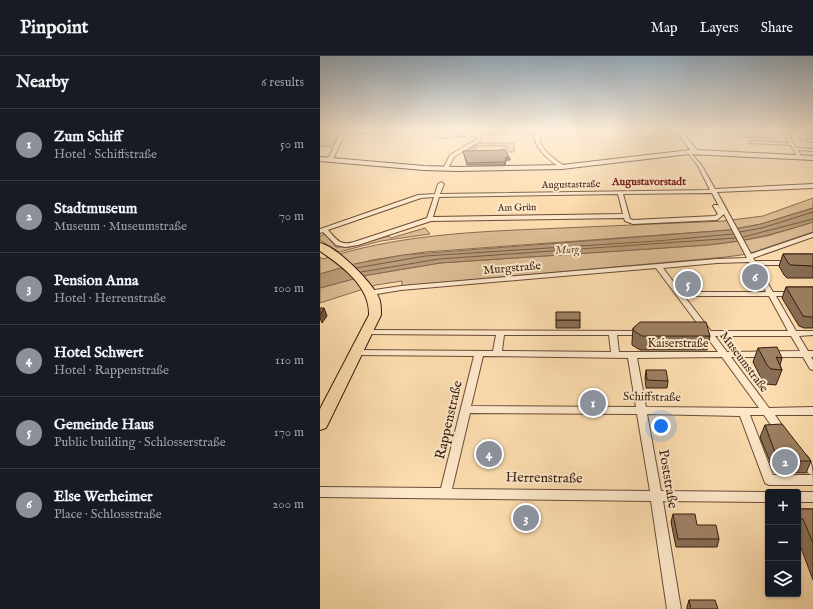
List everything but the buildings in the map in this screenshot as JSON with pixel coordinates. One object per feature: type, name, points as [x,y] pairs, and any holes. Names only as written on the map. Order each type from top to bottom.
[{"type":"main road","points":[[324,159],[445,169],[562,167],[659,156]]},
{"type":"main road","points":[[761,156],[813,158]]},
{"type":"main road","points":[[320,246],[334,256],[369,290],[375,300],[377,310],[320,424]]},
{"type":"street","points":[[445,169],[452,156]]},
{"type":"street","points":[[550,156],[562,167]]},
{"type":"street","points":[[694,156],[793,333],[809,354],[813,367]]},
{"type":"street","points":[[430,219],[441,184]]},
{"type":"street","name":"Augustastraße","points":[[322,230],[415,198],[438,196],[713,192],[813,186]]},
{"type":"street","name":"Am Grün","points":[[322,230],[339,245],[344,246],[356,244],[430,219],[626,216],[627,220],[633,222],[717,218],[721,214],[711,197],[713,192]]},
{"type":"street","points":[[620,194],[626,216]]},
{"type":"street","name":"Murgstraße","points":[[369,290],[658,266],[750,256],[813,235]]},
{"type":"street","points":[[750,256],[800,263]]},
{"type":"street","name":"Museumstraße","points":[[658,266],[788,440]]},
{"type":"street","points":[[679,294],[813,294]]},
{"type":"street","name":"Kaiserstraße","points":[[367,332],[651,333]]},
{"type":"street","points":[[497,354],[501,332]]},
{"type":"street","points":[[613,333],[615,355]]},
{"type":"street","name":"Kaiserstraße","points":[[695,334],[813,333]]},
{"type":"street","name":"Kaiserstraße","points":[[356,352],[615,355],[809,354]]},
{"type":"street","name":"Rappenstraße","points":[[446,492],[479,354]]},
{"type":"street","name":"Poststraße","points":[[632,355],[674,609]]},
{"type":"street","name":"Schiffstraße","points":[[466,409],[744,412],[813,411]]},
{"type":"street","points":[[744,412],[769,480],[813,480]]},
{"type":"street","points":[[798,452],[813,471]]},
{"type":"street","name":"Herrenstraße","points":[[320,492],[446,492],[765,497]]},
{"type":"street","points":[[801,497],[813,497]]},
{"type":"shaded area","points":[[813,198],[813,208],[761,224],[729,230],[425,252],[372,260],[320,274],[320,257],[323,259],[349,251],[403,240],[430,236],[484,232],[724,221],[763,216]]},
{"type":"shaded area","points":[[813,222],[813,232],[748,254],[402,286],[402,281],[376,285],[320,303],[320,288],[368,275],[440,263],[708,245],[767,236]]},
{"type":"shaded area","points":[[425,228],[430,234],[381,241],[339,252],[320,240],[320,236],[325,234],[336,247],[350,247],[388,236],[391,238]]},
{"type":"water","name":"Murg","points":[[813,208],[813,222],[748,239],[708,245],[440,263],[368,275],[320,288],[320,274],[354,264],[403,255],[729,230],[761,224]]},
{"type":"place","name":"Else Werheimer","points":[[755,277]]},
{"type":"place","name":"Gemeinde Haus","points":[[688,284]]},
{"type":"place","name":"Zum Schiff","points":[[593,403]]},
{"type":"place","name":"Hotel Schwert","points":[[489,454]]},
{"type":"place","name":"Stadtmuseum","points":[[785,462]]},
{"type":"place","name":"Pension Anna","points":[[526,518]]},
{"type":"district","name":"Augustavorstadt","points":[[649,182]]}]
